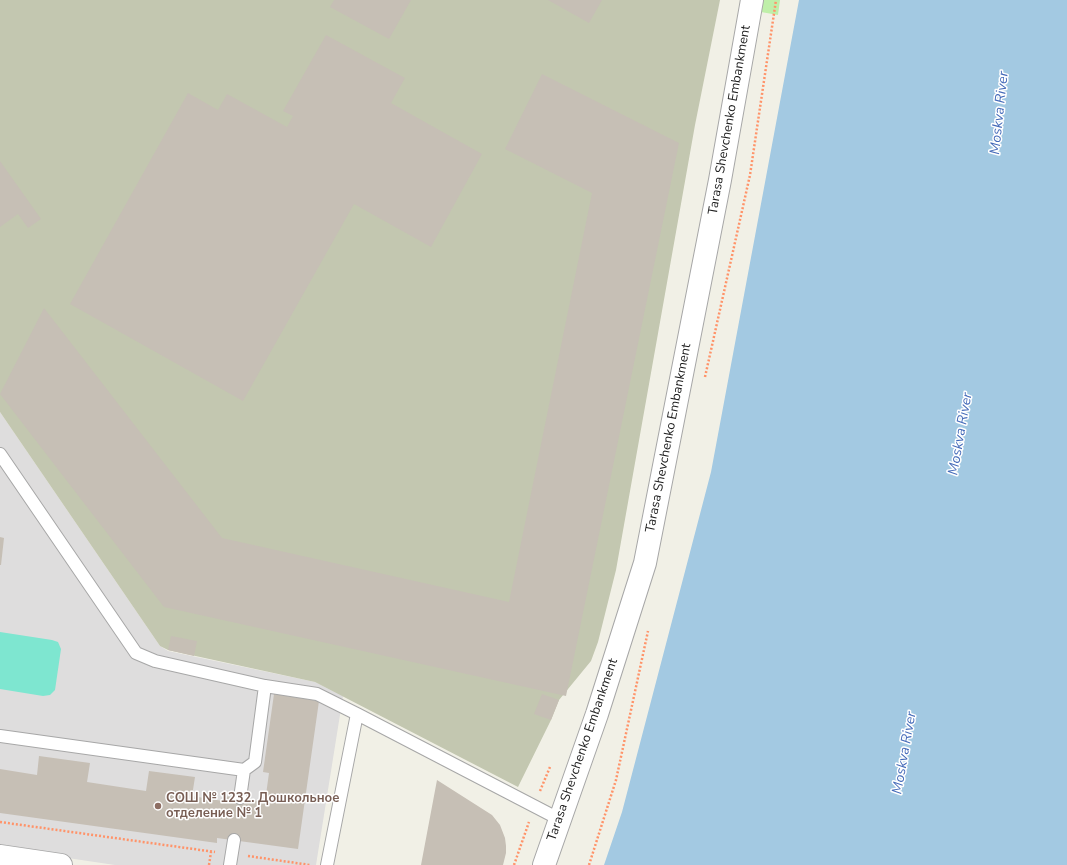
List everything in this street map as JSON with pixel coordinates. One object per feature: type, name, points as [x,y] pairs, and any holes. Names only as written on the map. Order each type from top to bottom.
[{"type":"street","name":"Tarasa Shevchenko Embankment","points":[[544,865],[597,714],[645,563],[720,180],[752,0]]},
{"type":"street","points":[[0,856],[61,865]]},
{"type":"lane","points":[[0,454],[136,653],[155,661],[266,686],[317,694],[559,819]]},
{"type":"lane","points":[[0,736],[244,770],[255,762],[266,686]]},
{"type":"lane","points":[[327,865],[357,714]]},
{"type":"lane","points":[[240,798],[244,770]]},
{"type":"lane","points":[[231,860],[234,840]]},
{"type":"path","points":[[514,865],[534,806],[550,767]]},
{"type":"path","points":[[589,865],[616,780]]},
{"type":"path","points":[[0,822],[211,852],[231,860],[310,865]]},
{"type":"path","points":[[209,865],[211,852]]},
{"type":"shaded area","points":[[0,0],[720,0],[695,125],[616,570],[598,642],[591,661],[559,700],[551,720],[518,787],[315,682],[168,650],[160,646],[0,412]]},
{"type":"shaded area","points":[[0,412],[160,646],[168,651],[315,682],[343,696],[316,865],[115,865],[0,848]]},
{"type":"shaded area","points":[[0,632],[58,642],[61,649],[55,690],[50,695],[43,696],[0,689]]},
{"type":"green space","points":[[763,0],[780,0],[778,15],[761,12]]},
{"type":"water","name":"Moskva River","points":[[799,0],[1067,0],[1067,865],[604,865],[622,812],[711,472]]},
{"type":"building","points":[[334,0],[411,0],[389,39],[330,7]]},
{"type":"building","points":[[548,0],[602,0],[589,23]]},
{"type":"building","points":[[326,35],[405,78],[391,103],[482,154],[431,247],[354,204],[243,401],[70,304],[188,93],[218,110],[227,94],[287,127],[293,116],[283,111]]},
{"type":"building","points":[[542,74],[679,143],[566,696],[164,607],[0,394],[44,308],[222,538],[509,602],[592,193],[505,149]]},
{"type":"building","points":[[0,161],[41,219],[28,228],[18,214],[0,227]]},
{"type":"building","points":[[0,537],[4,538],[1,565],[0,565]]},
{"type":"building","points":[[171,636],[197,641],[194,656],[168,650]]},
{"type":"building","points":[[274,694],[319,701],[298,849],[217,838],[217,843],[0,813],[0,769],[37,775],[39,756],[90,763],[87,782],[146,791],[149,771],[195,777],[192,796],[223,801],[224,796],[265,802],[269,773],[263,772]]},
{"type":"building","points":[[542,694],[559,700],[551,720],[534,714]]},
{"type":"building","points":[[437,780],[492,815],[500,825],[505,838],[506,846],[503,865],[421,865]]},
{"type":"place","name":"СОШ № 1232. Дошкольное отделение № 1","points":[[158,806]]}]
